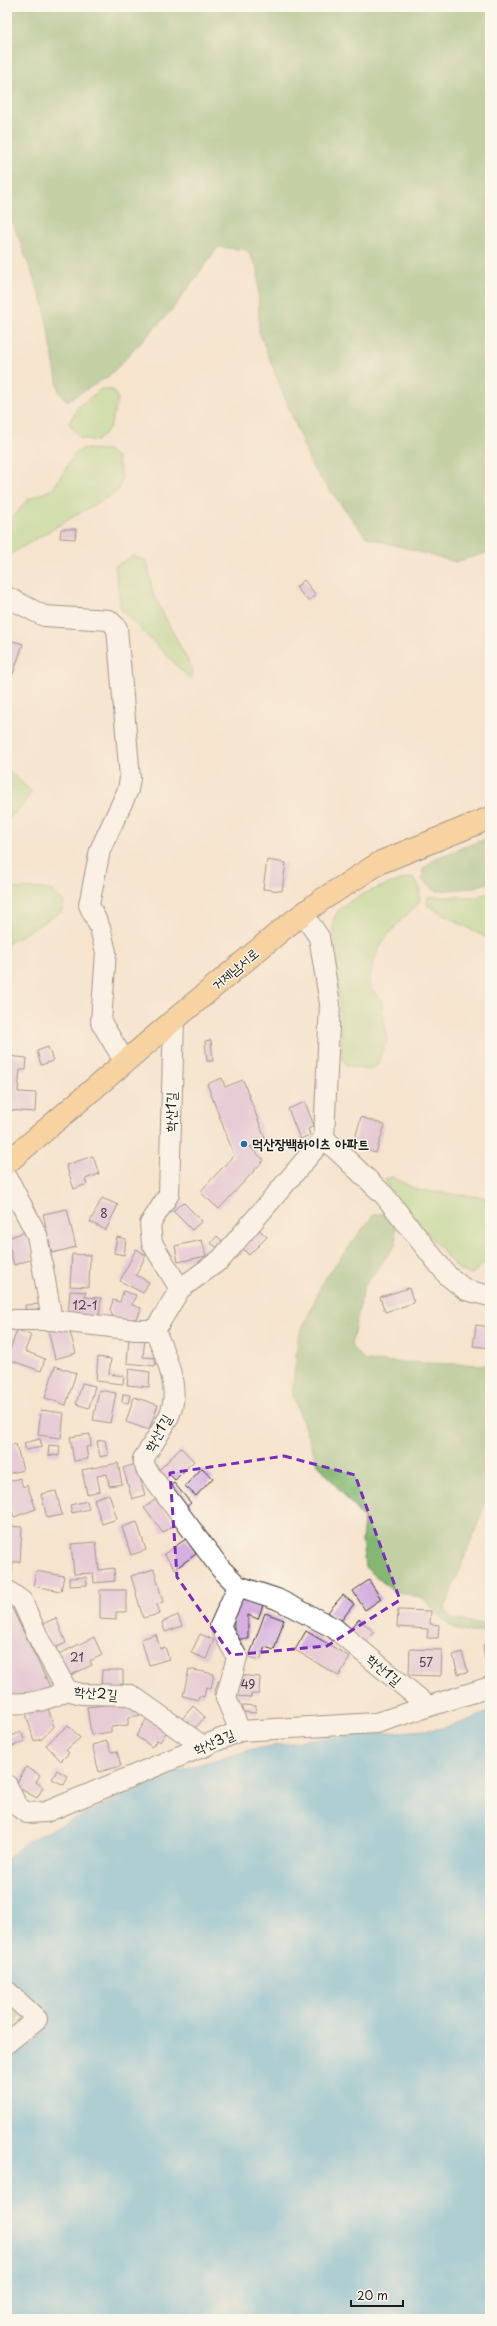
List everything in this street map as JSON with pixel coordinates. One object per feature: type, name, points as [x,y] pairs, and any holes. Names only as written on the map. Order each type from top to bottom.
[{"type":"main road","name":"거제남서로","points":[[7,1163],[174,1020],[303,914],[381,862],[490,818]]},
{"type":"street","points":[[7,597],[44,616],[109,620],[118,628],[130,778],[128,790],[100,850],[90,905],[100,928],[106,952],[101,1022],[125,1062]]},
{"type":"street","points":[[9,1324],[52,1320],[136,1330],[155,1330],[180,1289],[221,1259],[324,1138],[330,1004],[319,937],[303,914]]},
{"type":"street","name":"학산1길","points":[[174,1020],[169,1194],[150,1224],[152,1243],[180,1289]]},
{"type":"street","points":[[324,1138],[384,1195],[448,1276],[466,1290],[490,1296]]},
{"type":"street","points":[[7,1177],[37,1235],[52,1320]]},
{"type":"street","name":"학산1길","points":[[155,1330],[171,1369],[173,1402],[169,1416],[143,1459],[146,1469],[221,1569],[238,1586],[277,1599],[334,1628],[428,1706]]},
{"type":"street","points":[[238,1586],[220,1626],[237,1657],[226,1698],[240,1731]]},
{"type":"street","name":"학산2길","points":[[7,1590],[22,1601],[40,1641],[67,1690],[81,1694],[132,1696],[204,1747]]},
{"type":"street","name":"학산3길","points":[[7,1786],[12,1812],[46,1812],[240,1731],[376,1723],[490,1687]]},
{"type":"street","points":[[7,1703],[22,1704],[55,1697],[67,1690]]},
{"type":"street","points":[[7,1991],[37,2019],[7,2043]]},
{"type":"highlighted area","points":[[284,1456],[355,1475],[400,1600],[327,1646],[231,1655],[177,1577],[170,1473]]},
{"type":"green space","points":[[7,7],[490,7],[490,552],[455,562],[366,537],[312,467],[259,332],[258,269],[247,250],[218,247],[172,310],[109,376],[67,401],[59,392],[44,306],[13,223],[7,222]]},
{"type":"green space","points":[[101,389],[113,390],[118,399],[110,427],[97,441],[80,438],[69,423],[78,407]]},
{"type":"green space","points":[[83,449],[107,450],[117,457],[122,477],[119,490],[7,556],[7,525],[27,500],[53,489],[75,453]]},
{"type":"green space","points":[[133,556],[147,561],[153,594],[193,671],[190,679],[121,610],[115,566]]},
{"type":"green space","points":[[7,769],[32,792],[22,806],[7,820]]},
{"type":"green space","points":[[490,837],[490,882],[472,888],[436,891],[422,880],[423,869],[436,858]]},
{"type":"green space","points":[[413,877],[420,888],[419,903],[400,921],[384,940],[378,950],[371,974],[370,988],[381,1000],[387,1041],[377,1065],[367,1070],[346,1065],[342,1057],[333,929],[334,918],[340,909],[358,897],[382,886]]},
{"type":"green space","points":[[7,888],[41,889],[53,891],[64,902],[62,911],[7,944]]},
{"type":"green space","points":[[490,892],[490,940],[427,905],[428,897],[477,897]]},
{"type":"green space","points":[[392,1177],[417,1190],[490,1198],[490,1258],[471,1275],[458,1269],[388,1187],[385,1179]]},
{"type":"green space","points":[[384,1213],[395,1225],[396,1244],[364,1287],[351,1346],[365,1361],[490,1365],[490,1492],[445,1608],[451,1619],[490,1625],[490,1632],[464,1632],[449,1626],[423,1598],[393,1591],[365,1567],[362,1541],[364,1519],[318,1464],[292,1394],[298,1338],[323,1281],[373,1215]]},
{"type":"green space","points":[[7,2003],[19,2013],[17,2026],[7,2034]]},
{"type":"water","points":[[490,1711],[490,2319],[7,2319],[7,2061],[37,2037],[44,2025],[44,2017],[35,2003],[7,1982],[7,1859],[26,1842],[172,1772],[253,1749],[319,1738],[438,1729],[461,1723]]},
{"type":"building","points":[[61,529],[76,529],[75,539],[60,538]]},
{"type":"building","points":[[304,580],[316,595],[308,601],[296,587]]},
{"type":"building","points":[[13,641],[23,644],[13,674],[7,672],[7,657]]},
{"type":"building","points":[[267,860],[286,863],[282,891],[263,889]]},
{"type":"building","points":[[211,1040],[213,1061],[207,1061],[205,1041]]},
{"type":"building","points":[[48,1047],[53,1061],[41,1065],[37,1051]]},
{"type":"building","points":[[7,1056],[27,1058],[26,1070],[20,1070],[18,1092],[36,1093],[35,1112],[7,1110]]},
{"type":"building","name":"덕산장백하이츠 아파트","points":[[222,1078],[225,1087],[243,1080],[266,1141],[250,1147],[264,1160],[219,1209],[200,1192],[234,1155],[207,1084]]},
{"type":"building","points":[[305,1102],[314,1126],[308,1129],[310,1135],[300,1139],[288,1109]]},
{"type":"building","points":[[361,1117],[385,1125],[376,1153],[353,1146]]},
{"type":"building","points":[[93,1156],[99,1174],[85,1179],[87,1184],[74,1189],[66,1165]]},
{"type":"building","points":[[102,1198],[118,1205],[106,1230],[90,1222]]},
{"type":"building","points":[[183,1202],[202,1221],[192,1230],[173,1211]]},
{"type":"building","points":[[67,1209],[76,1247],[52,1253],[43,1214]]},
{"type":"building","points":[[255,1226],[267,1237],[249,1255],[243,1249],[249,1242],[245,1238]]},
{"type":"building","points":[[25,1232],[33,1259],[14,1265],[7,1238]]},
{"type":"building","points":[[217,1236],[224,1243],[219,1249],[211,1243]]},
{"type":"building","points":[[117,1237],[126,1239],[124,1255],[114,1253]]},
{"type":"building","points":[[202,1240],[206,1256],[178,1262],[175,1246]]},
{"type":"building","points":[[136,1249],[146,1255],[136,1275],[149,1282],[143,1293],[120,1281]]},
{"type":"building","points":[[72,1254],[90,1255],[89,1287],[70,1286]]},
{"type":"building","points":[[409,1288],[414,1303],[385,1312],[380,1297]]},
{"type":"building","points":[[70,1291],[86,1292],[85,1297],[101,1298],[99,1317],[68,1314]]},
{"type":"building","points":[[123,1291],[136,1295],[132,1305],[141,1308],[138,1317],[125,1322],[113,1317],[110,1310],[113,1300],[120,1302]]},
{"type":"building","points":[[41,1304],[42,1313],[26,1314],[25,1305]]},
{"type":"building","points":[[68,1325],[76,1353],[55,1359],[48,1330]]},
{"type":"building","points":[[476,1325],[490,1327],[490,1348],[473,1346]]},
{"type":"building","points":[[17,1330],[31,1335],[25,1351],[45,1359],[41,1371],[7,1359]]},
{"type":"building","points":[[129,1337],[145,1339],[143,1357],[156,1358],[155,1366],[127,1363]]},
{"type":"building","points":[[98,1357],[111,1359],[109,1374],[124,1376],[123,1384],[96,1381]]},
{"type":"building","points":[[55,1366],[76,1373],[66,1405],[45,1398]]},
{"type":"building","points":[[129,1369],[150,1372],[149,1387],[127,1385]]},
{"type":"building","points":[[82,1383],[95,1386],[89,1408],[76,1404]]},
{"type":"building","points":[[99,1390],[116,1393],[110,1423],[93,1420]]},
{"type":"building","points":[[123,1394],[130,1395],[128,1403],[122,1402]]},
{"type":"building","points":[[134,1397],[158,1405],[149,1430],[126,1422]]},
{"type":"building","points":[[41,1410],[64,1413],[61,1438],[38,1435]]},
{"type":"building","points":[[90,1434],[91,1446],[86,1447],[88,1459],[74,1461],[70,1437]]},
{"type":"building","points":[[40,1439],[42,1447],[26,1450],[24,1443]]},
{"type":"building","points":[[105,1440],[108,1455],[100,1457],[97,1441]]},
{"type":"building","points":[[16,1444],[23,1470],[7,1474],[7,1446]]},
{"type":"building","points":[[49,1445],[60,1446],[59,1456],[48,1455]]},
{"type":"building","points":[[181,1448],[194,1461],[175,1480],[170,1475],[165,1479],[158,1471]]},
{"type":"building","points":[[118,1463],[122,1484],[109,1486],[107,1474],[97,1476],[100,1491],[87,1494],[82,1470]]},
{"type":"building","points":[[136,1464],[145,1495],[132,1499],[123,1468]]},
{"type":"building","points":[[202,1468],[213,1478],[196,1496],[185,1486]]},
{"type":"building","points":[[20,1478],[23,1487],[27,1485],[36,1509],[14,1517],[7,1496],[7,1482]]},
{"type":"building","points":[[174,1483],[191,1503],[184,1509],[167,1488]]},
{"type":"building","points":[[56,1491],[62,1515],[47,1518],[41,1494]]},
{"type":"building","points":[[109,1494],[117,1519],[102,1524],[94,1499]]},
{"type":"building","points":[[156,1499],[175,1524],[163,1533],[144,1508]]},
{"type":"building","points":[[87,1501],[89,1509],[72,1513],[70,1505]]},
{"type":"building","points":[[137,1522],[146,1550],[131,1555],[122,1527]]},
{"type":"building","points":[[7,1526],[22,1527],[20,1562],[13,1562],[12,1576],[7,1576]]},
{"type":"building","points":[[186,1539],[196,1554],[175,1569],[164,1554]]},
{"type":"building","points":[[96,1542],[99,1570],[114,1568],[115,1581],[94,1583],[93,1573],[74,1574],[71,1544]]},
{"type":"building","points":[[154,1569],[163,1602],[157,1604],[160,1614],[143,1618],[131,1576]]},
{"type":"building","points":[[36,1571],[64,1576],[61,1591],[33,1586]]},
{"type":"building","points":[[86,1577],[87,1585],[69,1586],[69,1578]]},
{"type":"building","points":[[369,1580],[381,1599],[365,1610],[353,1591]]},
{"type":"building","points":[[100,1590],[126,1590],[126,1612],[116,1612],[116,1620],[100,1619]]},
{"type":"building","points":[[343,1595],[354,1604],[340,1622],[328,1612]]},
{"type":"building","points":[[239,1596],[263,1605],[258,1619],[248,1615],[248,1639],[234,1639],[234,1609]]},
{"type":"building","points":[[12,1608],[52,1691],[7,1696],[7,1611]]},
{"type":"building","points":[[398,1610],[431,1611],[430,1624],[439,1625],[438,1638],[427,1638],[428,1629],[397,1627]]},
{"type":"building","points":[[265,1613],[284,1620],[274,1650],[265,1647],[260,1660],[249,1657]]},
{"type":"building","points":[[178,1615],[182,1626],[165,1632],[162,1622]]},
{"type":"building","points":[[56,1618],[66,1643],[52,1649],[42,1624]]},
{"type":"building","points":[[359,1619],[374,1632],[365,1643],[350,1630]]},
{"type":"building","points":[[306,1631],[350,1657],[339,1676],[295,1650]]},
{"type":"building","points":[[156,1634],[160,1649],[165,1647],[169,1659],[149,1665],[141,1639]]},
{"type":"building","points":[[200,1634],[214,1640],[206,1659],[191,1653]]},
{"type":"building","points":[[94,1637],[102,1655],[90,1661],[92,1665],[67,1677],[57,1655]]},
{"type":"building","points":[[490,1644],[490,1659],[485,1660],[483,1645]]},
{"type":"building","points":[[410,1649],[442,1650],[441,1676],[409,1675]]},
{"type":"building","points":[[462,1652],[468,1672],[458,1674],[453,1655]]},
{"type":"building","points":[[189,1669],[214,1674],[211,1688],[206,1687],[204,1697],[199,1696],[198,1700],[183,1696]]},
{"type":"building","points":[[102,1670],[123,1670],[123,1689],[101,1689]]},
{"type":"building","points":[[238,1675],[260,1677],[259,1694],[251,1694],[251,1697],[236,1696]]},
{"type":"building","points":[[218,1681],[224,1683],[220,1697],[214,1695]]},
{"type":"building","points":[[129,1702],[143,1715],[128,1717],[128,1725],[111,1727],[111,1732],[91,1735],[87,1707]]},
{"type":"building","points":[[243,1705],[256,1706],[255,1713],[242,1712]]},
{"type":"building","points":[[193,1706],[205,1717],[192,1731],[181,1720]]},
{"type":"building","points":[[34,1707],[35,1712],[48,1708],[54,1727],[42,1739],[34,1741],[25,1710]]},
{"type":"building","points":[[149,1715],[169,1728],[160,1742],[157,1740],[152,1747],[136,1736]]},
{"type":"building","points":[[68,1725],[80,1738],[66,1750],[69,1753],[61,1761],[46,1745]]},
{"type":"building","points":[[21,1732],[25,1741],[11,1747],[9,1742],[7,1743],[7,1738]]},
{"type":"building","points":[[107,1741],[111,1752],[117,1751],[121,1766],[99,1772],[92,1745]]},
{"type":"building","points":[[26,1767],[40,1775],[36,1782],[43,1787],[37,1798],[15,1786]]},
{"type":"building","points":[[57,1770],[68,1777],[64,1785],[52,1779]]},
{"type":"place","name":"덕산장백하이츠 아파트","points":[[244,1144]]}]
